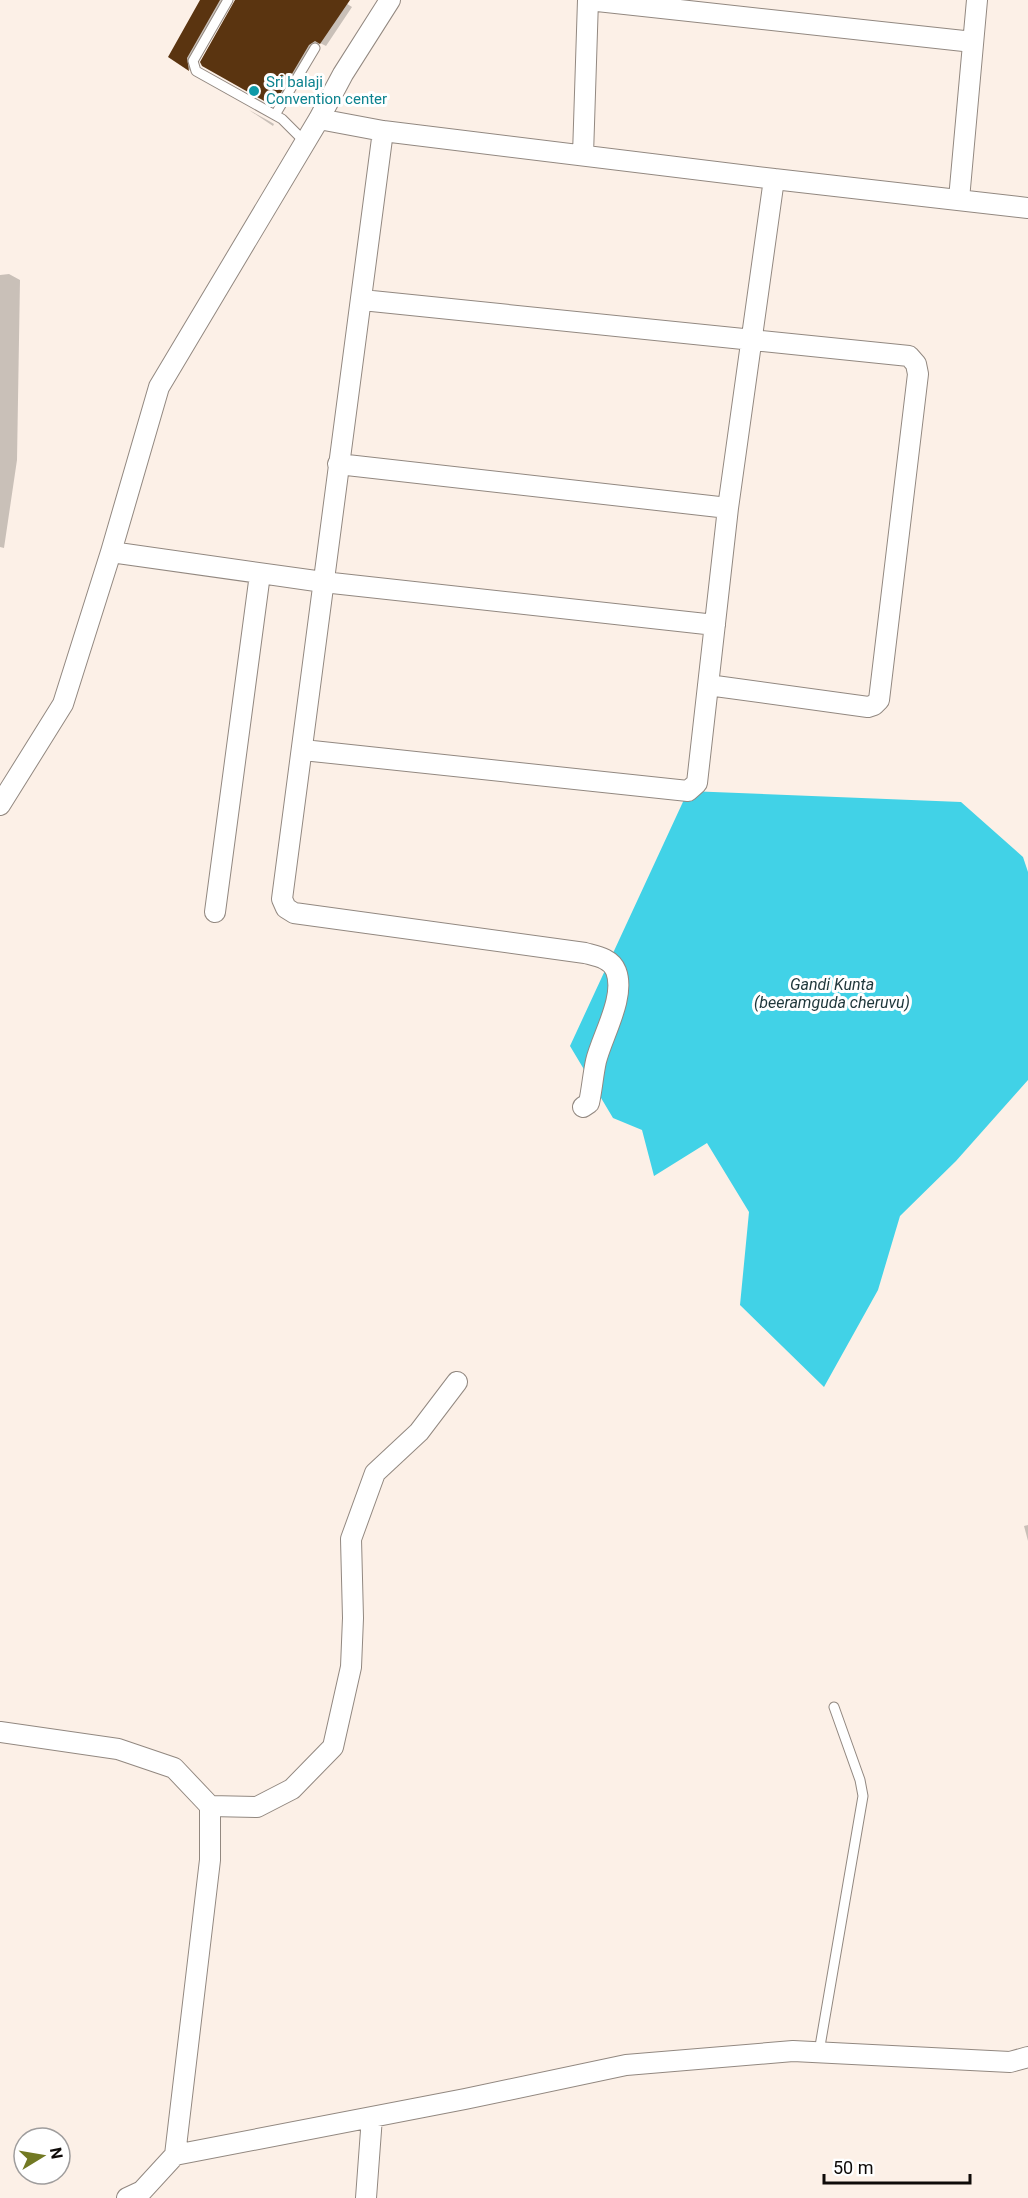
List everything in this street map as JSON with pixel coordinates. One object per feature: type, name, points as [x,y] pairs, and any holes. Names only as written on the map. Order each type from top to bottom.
[{"type":"street","points":[[0,805],[63,704],[111,552],[159,387],[319,119],[343,74],[390,0]]},
{"type":"street","points":[[583,155],[588,0],[757,9],[973,42]]},
{"type":"street","points":[[959,199],[977,0]]},
{"type":"street","points":[[319,119],[383,130],[1028,208]]},
{"type":"street","points":[[383,130],[282,899],[286,908],[294,913],[585,953],[611,963],[617,976],[616,993],[608,1032],[597,1060],[589,1103],[583,1107]]},
{"type":"street","points":[[303,750],[688,791],[697,783],[728,508],[774,179]]},
{"type":"street","points":[[362,300],[909,356],[916,364],[918,375],[879,700],[868,707],[708,685]]},
{"type":"street","points":[[338,464],[728,508]]},
{"type":"street","points":[[111,552],[323,582],[715,625]]},
{"type":"street","points":[[215,912],[260,574]]},
{"type":"street","points":[[210,1806],[257,1807],[292,1789],[333,1747],[351,1667],[353,1618],[351,1539],[375,1473],[419,1432],[457,1382]]},
{"type":"street","points":[[0,1732],[118,1749],[174,1768],[210,1806],[210,1860],[175,2155],[142,2191],[127,2198]]},
{"type":"street","points":[[175,2155],[626,2065],[793,2051],[1010,2062],[1028,2057]]},
{"type":"street","points":[[366,2198],[372,2117]]},
{"type":"lane","points":[[228,0],[193,61],[196,71],[282,119],[305,142]]},
{"type":"lane","points":[[275,115],[315,48]]},
{"type":"lane","points":[[819,2052],[863,1796],[860,1780],[834,1707]]},
{"type":"water","name":"Gandi Kunta (beeramguda cheruvu)","points":[[688,791],[961,802],[1023,857],[1028,872],[1028,1080],[956,1161],[900,1216],[878,1290],[824,1387],[740,1305],[749,1212],[707,1143],[654,1176],[642,1130],[613,1118],[570,1046]]},
{"type":"building","points":[[200,0],[220,0],[187,58],[189,71],[168,57]]},
{"type":"building","name":"Sri balaji Convention center","points":[[235,0],[350,0],[320,44],[315,41],[309,45],[273,106],[202,66],[200,62]]},
{"type":"place","name":"Sri balaji Convention center","points":[[254,91]]}]
